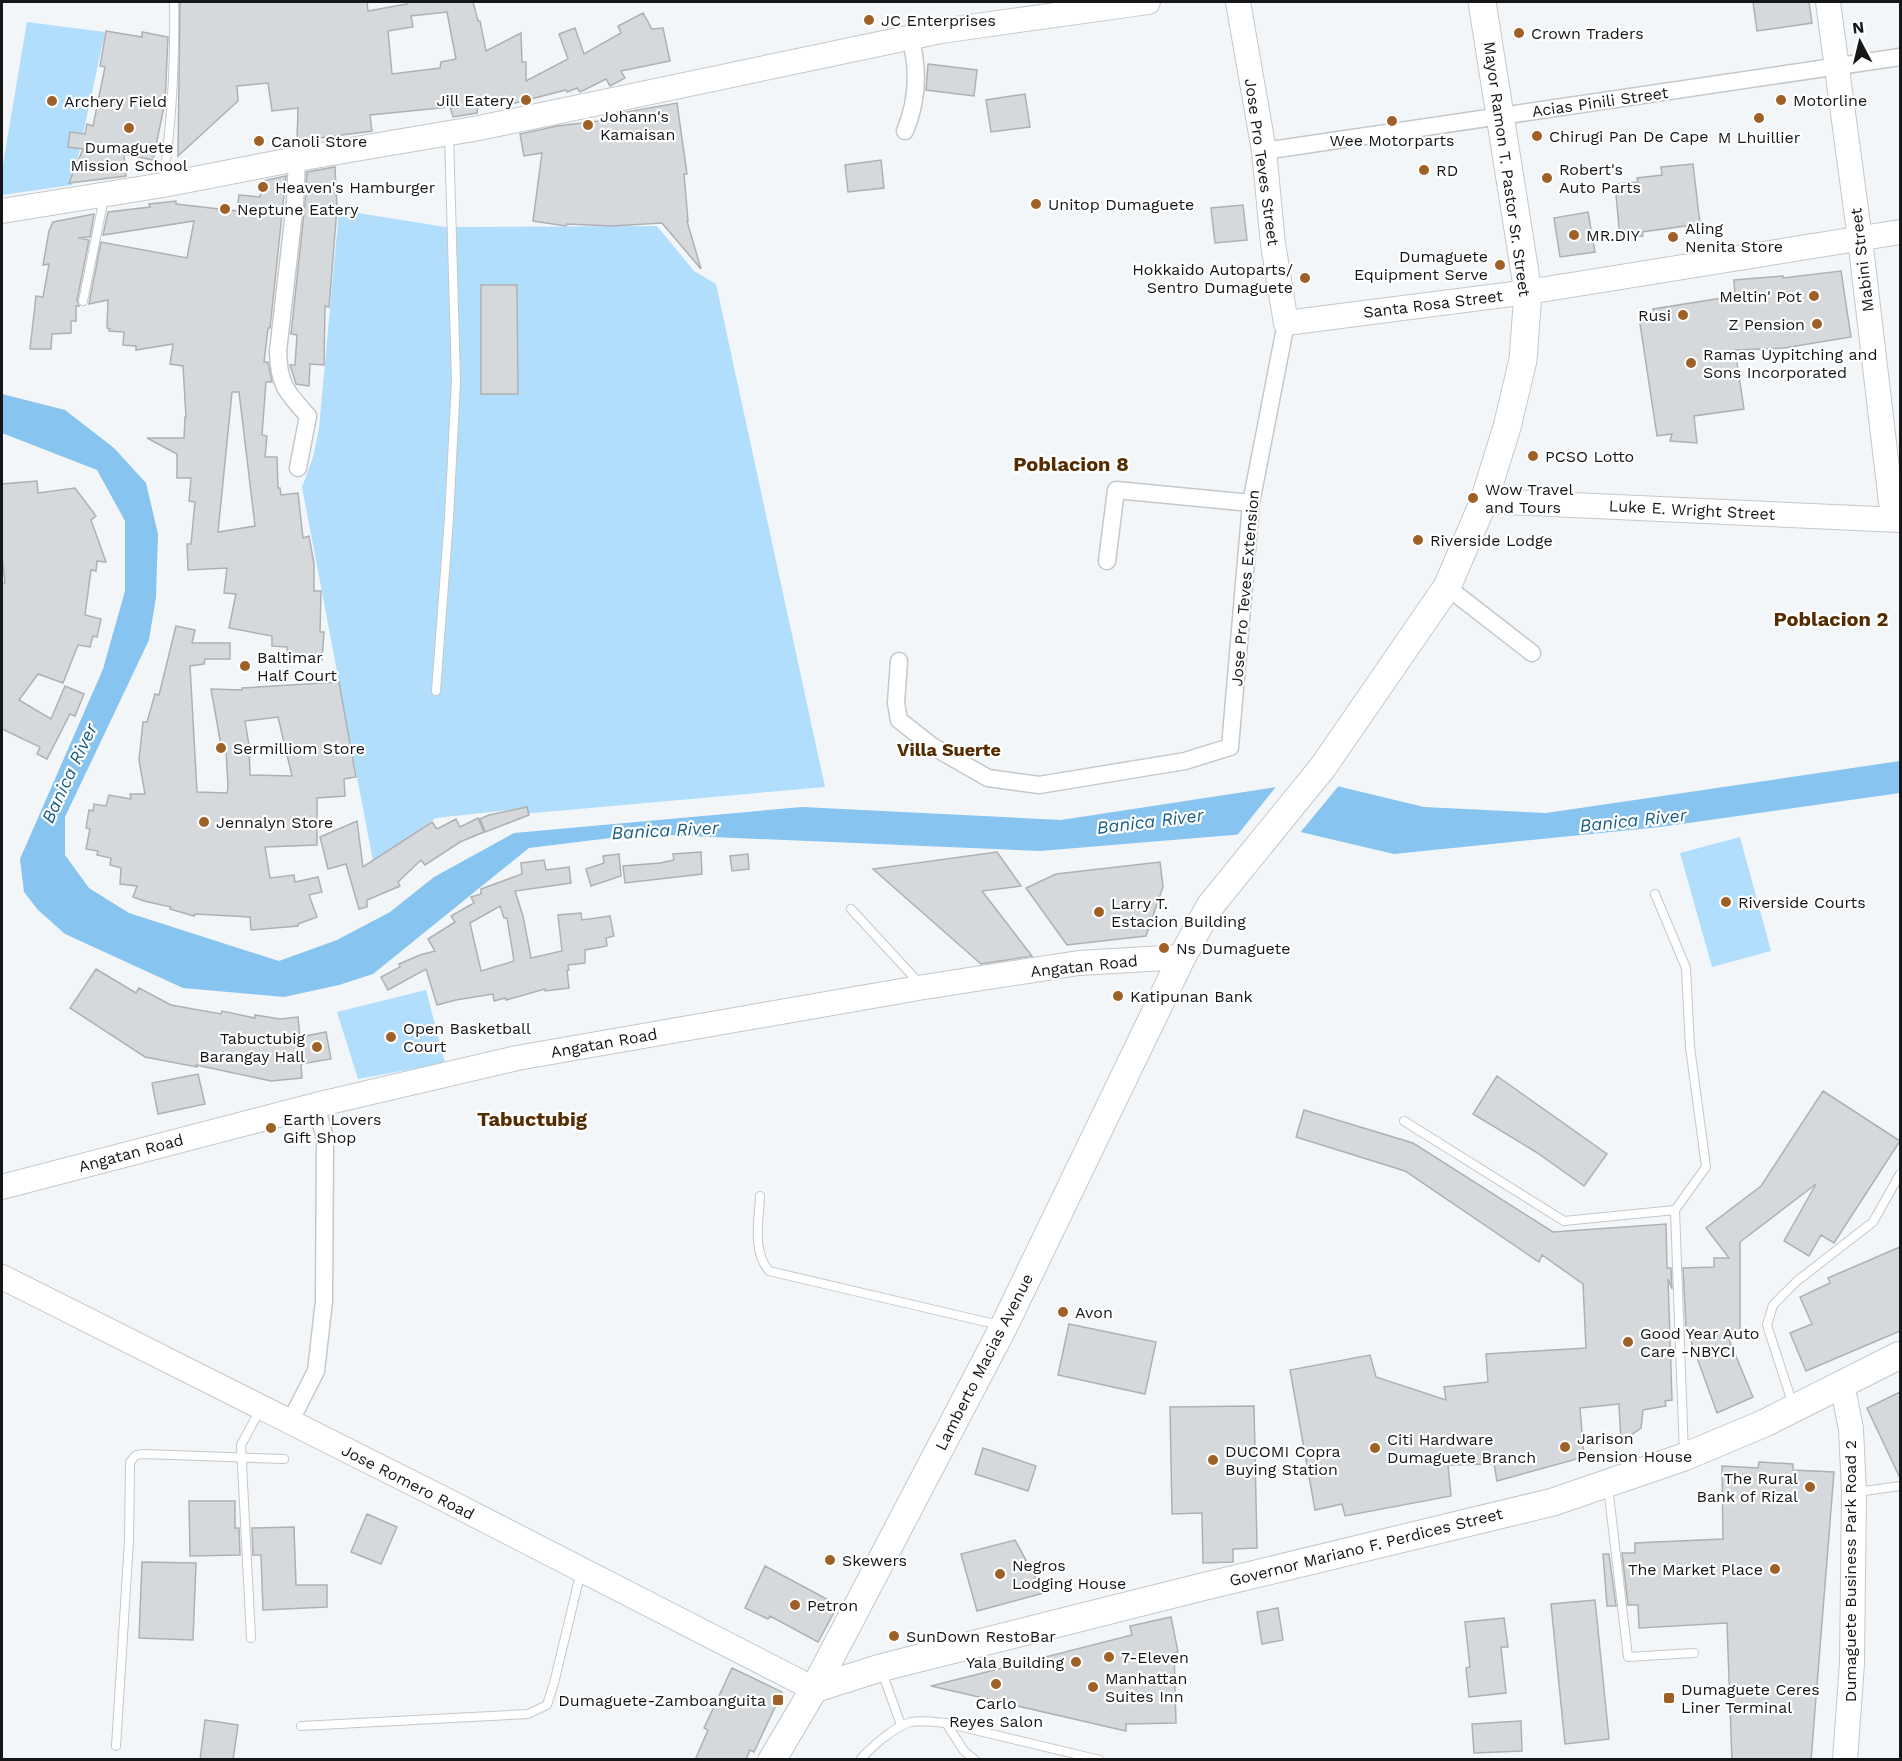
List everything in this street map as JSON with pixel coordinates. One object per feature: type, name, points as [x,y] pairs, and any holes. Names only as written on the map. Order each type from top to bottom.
[{"type":"main road","name":"Mayor Ramon T. Pastor Sr. Street","points":[[1182,957],[1210,906],[1323,767],[1447,587],[1484,501],[1507,427],[1523,360],[1528,292],[1482,2]]},
{"type":"main road","name":"Lamberto Macias Avenue","points":[[772,1760],[814,1689],[1004,1326],[1182,957]]},
{"type":"main road","name":"Governor Mariano F. Perdices Street","points":[[814,1689],[880,1668],[1213,1584],[1553,1502],[1684,1457],[1794,1408],[1900,1355]]},
{"type":"street","points":[[2,211],[163,185],[449,133],[941,31],[1148,2]]},
{"type":"street","name":"Jose Pro Teves Street","points":[[1238,2],[1264,152],[1273,244],[1286,323]]},
{"type":"street","name":"Mabini Street","points":[[1828,2],[1897,520]]},
{"type":"street","points":[[905,131],[915,104],[915,53],[910,37]]},
{"type":"street","name":"Acias Pinili Street","points":[[1264,152],[1900,57]]},
{"type":"street","points":[[297,159],[295,203],[278,351],[279,374],[289,394],[308,416],[298,468]]},
{"type":"street","name":"Santa Rosa Street","points":[[1286,323],[1528,292],[1900,232]]},
{"type":"street","name":"Jose Pro Teves Extension","points":[[899,661],[896,703],[899,720],[932,746],[988,778],[1039,785],[1185,761],[1230,747],[1251,503],[1286,323]]},
{"type":"street","points":[[1107,561],[1116,490],[1251,503]]},
{"type":"street","name":"Luke E. Wright Street","points":[[1484,501],[1897,520]]},
{"type":"street","points":[[1447,587],[1532,653]]},
{"type":"street","name":"Angatan Road","points":[[2,1187],[316,1105],[517,1058],[924,987],[1079,963],[1182,957]]},
{"type":"street","points":[[290,1422],[316,1371],[324,1301],[325,1138],[316,1105]]},
{"type":"street","name":"Jose Romero Road","points":[[2,1277],[814,1689]]},
{"type":"street","name":"Dumaguete Business Park Road 2","points":[[1842,1384],[1851,1429],[1854,1492],[1852,1663],[1845,1760]]},
{"type":"lane","points":[[163,185],[175,66],[174,2]]},
{"type":"lane","points":[[436,691],[449,518],[456,381],[449,133]]},
{"type":"lane","points":[[84,301],[105,194]]},
{"type":"lane","points":[[1655,894],[1686,968],[1690,1047],[1706,1167],[1675,1210],[1684,1457]]},
{"type":"lane","points":[[851,909],[924,987]]},
{"type":"lane","points":[[1404,1121],[1564,1221],[1675,1210]]},
{"type":"lane","points":[[1794,1408],[1767,1325],[1773,1305],[1797,1281],[1873,1222],[1900,1174]]},
{"type":"lane","points":[[760,1196],[758,1251],[762,1263],[769,1271],[1004,1326]]},
{"type":"lane","points":[[251,1638],[241,1445],[262,1408]]},
{"type":"lane","points":[[116,1746],[129,1541],[130,1462],[136,1455],[144,1454],[284,1459]]},
{"type":"lane","points":[[1607,1483],[1628,1657],[1694,1653]]},
{"type":"lane","points":[[1854,1492],[1900,1486]]},
{"type":"lane","points":[[301,1726],[528,1714],[547,1705],[581,1569]]},
{"type":"lane","points":[[880,1668],[901,1725]]},
{"type":"lane","points":[[860,1760],[901,1725],[913,1722],[946,1723],[1100,1760]]},
{"type":"lane","points":[[946,1723],[964,1751],[975,1760]]},
{"type":"shaded area","name":"Archery Field","points":[[27,22],[105,32],[72,185],[2,195],[2,170]]},
{"type":"shaded area","points":[[339,210],[445,227],[657,226],[694,271],[716,284],[825,787],[511,815],[509,810],[436,818],[373,861],[302,487],[313,457],[319,428]]},
{"type":"shaded area","name":"Riverside Courts","points":[[1740,837],[1771,951],[1712,967],[1680,853]]},
{"type":"shaded area","name":"Open Basketball Court","points":[[426,990],[445,1063],[358,1079],[337,1012]]},
{"type":"water","name":"Banica River","points":[[2,394],[65,410],[114,448],[146,483],[158,534],[156,597],[149,640],[65,817],[65,855],[89,888],[129,913],[279,961],[337,940],[390,912],[434,877],[514,833],[802,807],[1061,820],[1316,781],[1424,807],[1546,813],[1900,761],[1900,793],[1660,827],[1394,854],[1292,830],[1040,851],[643,834],[529,848],[373,974],[339,985],[284,997],[183,988],[65,934],[38,910],[24,892],[20,859],[103,669],[125,591],[125,521],[97,470],[2,433]]},
{"type":"pier","points":[[1316,778],[1341,783],[1299,834],[1235,838],[1279,783]]},
{"type":"building","points":[[180,2],[367,2],[368,11],[407,4],[406,2],[473,2],[478,21],[480,21],[486,51],[521,33],[522,62],[526,62],[526,81],[568,59],[559,34],[575,28],[584,54],[621,33],[618,26],[643,13],[652,29],[663,28],[670,61],[621,71],[625,78],[610,86],[606,79],[580,92],[577,88],[511,104],[510,100],[478,103],[477,113],[453,117],[450,107],[370,115],[372,131],[297,141],[298,108],[272,111],[268,83],[237,86],[238,101],[178,156]],"holes":[[[447,12],[456,59],[441,62],[440,68],[392,74],[388,31],[413,27],[411,16]]]},
{"type":"building","points":[[1753,2],[1809,2],[1812,23],[1757,31]]},
{"type":"building","points":[[106,31],[142,37],[142,32],[168,37],[165,102],[153,160],[124,154],[126,176],[69,183],[83,149],[68,147],[70,132],[85,134],[87,124],[93,126],[105,67],[100,66]]},
{"type":"building","points":[[928,64],[977,70],[974,96],[926,90]]},
{"type":"building","points":[[1025,94],[1030,127],[991,132],[986,100]]},
{"type":"building","points":[[677,103],[687,174],[684,174],[687,221],[701,269],[662,223],[612,226],[567,224],[566,226],[533,221],[542,153],[524,156],[520,134],[557,126],[616,119],[615,114]]},
{"type":"building","points":[[881,160],[884,188],[848,192],[845,165]]},
{"type":"building","points":[[1693,164],[1700,224],[1642,232],[1643,236],[1620,238],[1615,184],[1638,182],[1637,178],[1662,175],[1661,167]]},
{"type":"building","points":[[335,167],[337,208],[329,307],[325,306],[324,365],[310,364],[309,386],[296,384],[290,365],[295,365],[297,335],[291,334],[307,172]]},
{"type":"building","points":[[286,176],[270,328],[268,328],[264,362],[268,362],[272,382],[266,382],[262,435],[267,436],[265,457],[277,457],[278,488],[280,488],[281,495],[298,493],[303,538],[309,536],[314,564],[314,591],[321,591],[320,632],[324,632],[322,660],[288,660],[287,647],[272,646],[272,636],[229,628],[236,594],[224,593],[227,568],[188,570],[187,544],[191,544],[195,502],[189,501],[191,478],[177,478],[177,454],[147,438],[184,438],[186,417],[183,366],[170,364],[173,344],[136,350],[136,346],[123,345],[124,332],[109,331],[110,329],[107,328],[108,300],[89,304],[101,242],[187,258],[194,221],[103,235],[108,212],[176,201],[176,204],[237,211],[239,195],[260,197],[262,181]],"holes":[[[232,392],[239,392],[255,526],[218,532]]]},
{"type":"building","points":[[1243,205],[1247,240],[1215,243],[1211,208]]},
{"type":"building","name":"MR.DIY","points":[[1588,212],[1595,252],[1560,257],[1554,218]]},
{"type":"building","points":[[94,214],[90,237],[78,238],[89,240],[77,300],[79,306],[76,306],[76,321],[71,321],[71,333],[52,334],[51,349],[30,349],[36,296],[43,297],[49,264],[43,265],[49,231],[53,222]]},
{"type":"building","points":[[1841,271],[1851,337],[1784,348],[1735,350],[1744,409],[1694,416],[1697,443],[1670,441],[1672,434],[1657,436],[1639,317],[1653,315],[1653,309],[1735,296],[1734,280],[1783,276],[1783,278]]},
{"type":"building","points":[[481,285],[517,285],[518,394],[481,394]]},
{"type":"building","points":[[37,481],[38,493],[75,488],[96,516],[91,520],[106,562],[97,561],[96,571],[91,570],[85,615],[101,619],[97,637],[93,636],[90,647],[78,645],[63,683],[38,674],[19,700],[51,719],[65,686],[84,694],[75,716],[70,714],[47,759],[37,754],[40,747],[2,729],[2,583],[5,583],[2,556],[2,484]]},
{"type":"building","points":[[176,626],[195,630],[192,643],[230,643],[230,659],[205,659],[204,664],[190,666],[197,792],[227,793],[226,750],[222,751],[211,689],[242,690],[242,688],[339,682],[356,777],[344,779],[345,796],[317,798],[317,845],[265,847],[270,878],[294,875],[295,882],[318,877],[322,892],[309,895],[317,917],[298,924],[298,926],[251,930],[250,917],[195,914],[194,916],[170,909],[171,907],[133,897],[137,886],[120,884],[121,868],[110,865],[111,858],[97,855],[98,851],[86,849],[90,829],[86,828],[89,810],[93,811],[94,804],[106,806],[109,795],[131,799],[130,794],[145,794],[139,760],[143,722],[147,722],[155,694],[159,695]],"holes":[[[278,717],[292,776],[250,775],[245,721]]]},
{"type":"building","points":[[527,807],[529,815],[485,832],[480,819]]},
{"type":"building","points":[[478,818],[484,832],[460,842],[425,865],[421,860],[398,882],[400,886],[367,900],[367,907],[359,909],[346,864],[328,869],[320,837],[357,821],[363,867],[432,822],[437,829],[456,819],[460,827]]},
{"type":"building","points":[[701,852],[702,874],[625,883],[623,866],[660,863],[674,860],[673,854]]},
{"type":"building","points":[[997,852],[1021,886],[982,891],[1032,956],[981,964],[873,869]]},
{"type":"building","points":[[619,854],[621,876],[591,886],[586,869],[604,863],[603,856]]},
{"type":"building","points":[[748,854],[749,869],[732,871],[730,856]]},
{"type":"building","points":[[544,860],[546,870],[569,867],[571,883],[515,891],[523,916],[531,958],[562,951],[558,915],[581,913],[582,920],[610,916],[614,936],[606,938],[607,946],[585,950],[585,963],[568,965],[569,988],[545,991],[545,989],[506,1000],[505,998],[494,1001],[493,994],[437,1005],[426,969],[388,990],[381,977],[400,967],[399,964],[435,951],[428,939],[455,922],[451,916],[474,903],[471,897],[481,894],[481,889],[522,874],[521,863]],"holes":[[[500,906],[504,918],[507,918],[514,961],[481,971],[470,923]]]},
{"type":"building","name":"Larry T. Estacion Building","points":[[1160,862],[1163,887],[1146,936],[1067,945],[1026,888],[1056,874]]},
{"type":"building","points":[[96,969],[136,993],[139,988],[171,1005],[221,1014],[222,1011],[255,1018],[255,1015],[280,1019],[298,1017],[300,1037],[326,1032],[331,1059],[301,1064],[302,1078],[271,1081],[145,1057],[70,1008]]},
{"type":"building","points":[[198,1074],[205,1104],[158,1114],[152,1083]]},
{"type":"building","points":[[1497,1076],[1607,1154],[1584,1186],[1536,1152],[1473,1114]]},
{"type":"building","points":[[1823,1091],[1900,1141],[1834,1243],[1821,1235],[1809,1256],[1784,1241],[1816,1184],[1740,1242],[1740,1330],[1725,1330],[1753,1397],[1717,1413],[1686,1327],[1683,1268],[1714,1267],[1714,1258],[1729,1258],[1706,1228],[1761,1186]]},
{"type":"building","points":[[1304,1110],[1413,1143],[1553,1232],[1666,1224],[1667,1268],[1671,1268],[1672,1289],[1668,1279],[1672,1400],[1665,1401],[1666,1406],[1643,1410],[1641,1428],[1621,1442],[1619,1404],[1580,1408],[1584,1457],[1497,1481],[1494,1464],[1448,1465],[1451,1496],[1345,1516],[1342,1504],[1315,1510],[1290,1370],[1370,1355],[1376,1377],[1446,1400],[1444,1387],[1488,1382],[1486,1354],[1586,1348],[1583,1284],[1542,1255],[1539,1262],[1405,1171],[1296,1137]]},
{"type":"building","points":[[1900,1247],[1900,1331],[1806,1371],[1790,1333],[1812,1324],[1800,1297],[1830,1283],[1828,1278]]},
{"type":"building","points":[[1069,1324],[1156,1342],[1145,1394],[1058,1375]]},
{"type":"building","points":[[1900,1392],[1900,1478],[1867,1408]]},
{"type":"building","name":"DUCOMI Copra Buying Station","points":[[1254,1406],[1257,1548],[1233,1549],[1233,1562],[1203,1563],[1202,1513],[1172,1514],[1170,1407]]},
{"type":"building","points":[[983,1448],[1036,1466],[1028,1491],[975,1474]]},
{"type":"building","name":"The Market Place","points":[[1759,1462],[1793,1464],[1793,1470],[1834,1472],[1811,1760],[1732,1760],[1727,1623],[1639,1628],[1638,1605],[1628,1605],[1622,1553],[1635,1553],[1635,1543],[1723,1539],[1722,1466],[1758,1468]]},
{"type":"building","points":[[189,1501],[235,1501],[235,1528],[239,1528],[240,1555],[190,1556]]},
{"type":"building","points":[[367,1514],[397,1527],[381,1564],[351,1552]]},
{"type":"building","points":[[294,1527],[296,1585],[327,1585],[327,1607],[263,1610],[261,1555],[253,1555],[252,1528]]},
{"type":"building","name":"Negros Lodging House","points":[[1015,1540],[1044,1593],[977,1611],[961,1554]]},
{"type":"building","points":[[1603,1554],[1609,1554],[1616,1606],[1607,1606]]},
{"type":"building","points":[[142,1562],[196,1563],[193,1640],[139,1638]]},
{"type":"building","points":[[765,1566],[838,1605],[818,1642],[770,1616],[768,1619],[745,1608]]},
{"type":"building","points":[[1595,1600],[1609,1739],[1565,1744],[1551,1604]]},
{"type":"building","points":[[1278,1608],[1283,1640],[1262,1644],[1257,1612]]},
{"type":"building","name":"Yala Building","points":[[1171,1617],[1178,1652],[1174,1653],[1176,1723],[1126,1724],[1126,1731],[931,1686],[1132,1635],[1130,1626]]},
{"type":"building","points":[[1504,1618],[1508,1647],[1501,1647],[1506,1693],[1469,1697],[1466,1668],[1470,1667],[1465,1622]]},
{"type":"building","points":[[732,1668],[782,1692],[754,1752],[750,1750],[746,1760],[695,1760],[708,1730],[704,1728]]},
{"type":"building","points":[[205,1720],[238,1725],[233,1760],[200,1760]]},
{"type":"building","points":[[1521,1721],[1522,1751],[1474,1753],[1472,1724]]},
{"type":"place","name":"JC Enterprises","points":[[869,20]]},
{"type":"place","name":"Crown Traders","points":[[1519,33]]},
{"type":"place","name":"Jill Eatery","points":[[526,100]]},
{"type":"place","name":"Motorline","points":[[1781,100]]},
{"type":"place","name":"Archery Field","points":[[52,101]]},
{"type":"place","name":"M Lhuillier","points":[[1759,118]]},
{"type":"place","name":"Wee Motorparts","points":[[1392,121]]},
{"type":"place","name":"Johann's Kamaisan","points":[[588,125]]},
{"type":"place","name":"Dumaguete Mission School","points":[[129,128]]},
{"type":"place","name":"Chirugi Pan De Cape","points":[[1537,136]]},
{"type":"place","name":"Canoli Store","points":[[259,141]]},
{"type":"place","name":"RD","points":[[1424,170]]},
{"type":"place","name":"Robert's Auto Parts","points":[[1547,178]]},
{"type":"place","name":"Heaven's Hamburger","points":[[263,187]]},
{"type":"place","name":"Unitop Dumaguete","points":[[1036,204]]},
{"type":"place","name":"Neptune Eatery","points":[[225,209]]},
{"type":"place","name":"MR.DIY","points":[[1574,235]]},
{"type":"place","name":"Aling Nenita Store","points":[[1673,237]]},
{"type":"place","name":"Dumaguete Equipment Serve","points":[[1500,265]]},
{"type":"place","name":"Hokkaido Autoparts/ Sentro Dumaguete","points":[[1305,278]]},
{"type":"place","name":"Meltin' Pot","points":[[1814,296]]},
{"type":"place","name":"Rusi","points":[[1683,315]]},
{"type":"place","name":"Z Pension","points":[[1817,324]]},
{"type":"place","name":"Ramas Uypitching and Sons Incorporated","points":[[1691,363]]},
{"type":"place","name":"PCSO Lotto","points":[[1533,456]]},
{"type":"place","name":"Wow Travel and Tours","points":[[1473,498]]},
{"type":"place","name":"Riverside Lodge","points":[[1418,540]]},
{"type":"place","name":"Baltimar Half Court","points":[[245,666]]},
{"type":"place","name":"Sermilliom Store","points":[[221,748]]},
{"type":"place","name":"Jennalyn Store","points":[[204,822]]},
{"type":"place","name":"Riverside Courts","points":[[1726,902]]},
{"type":"place","name":"Larry T. Estacion Building","points":[[1099,912]]},
{"type":"place","name":"Ns Dumaguete","points":[[1164,948]]},
{"type":"place","name":"Katipunan Bank","points":[[1118,996]]},
{"type":"place","name":"Open Basketball Court","points":[[391,1037]]},
{"type":"place","name":"Tabuctubig Barangay Hall","points":[[317,1047]]},
{"type":"place","name":"Earth Lovers Gift Shop","points":[[271,1128]]},
{"type":"place","name":"Avon","points":[[1063,1312]]},
{"type":"place","name":"Good Year Auto Care -NBYCI","points":[[1628,1342]]},
{"type":"place","name":"Jarison Pension House","points":[[1565,1447]]},
{"type":"place","name":"Citi Hardware Dumaguete Branch","points":[[1375,1448]]},
{"type":"place","name":"DUCOMI Copra Buying Station","points":[[1213,1460]]},
{"type":"place","name":"The Rural Bank of Rizal","points":[[1810,1487]]},
{"type":"place","name":"Skewers","points":[[830,1560]]},
{"type":"place","name":"The Market Place","points":[[1775,1569]]},
{"type":"place","name":"Negros Lodging House","points":[[1000,1574]]},
{"type":"place","name":"Petron","points":[[795,1605]]},
{"type":"place","name":"SunDown RestoBar","points":[[894,1636]]},
{"type":"place","name":"7-Eleven","points":[[1109,1657]]},
{"type":"place","name":"Yala Building","points":[[1076,1662]]},
{"type":"place","name":"Carlo Reyes Salon","points":[[996,1684]]},
{"type":"place","name":"Manhattan Suites Inn","points":[[1093,1687]]},
{"type":"place","name":"Dumaguete Ceres Liner Terminal","points":[[1669,1698]]},
{"type":"place","name":"Dumaguete-Zamboanguita","points":[[778,1700]]},
{"type":"district","name":"Poblacion 8","points":[[1071,464]]},
{"type":"district","name":"Poblacion 2","points":[[1831,619]]},
{"type":"district","name":"Villa Suerte","points":[[949,749]]},
{"type":"district","name":"Tabuctubig","points":[[532,1119]]}]
